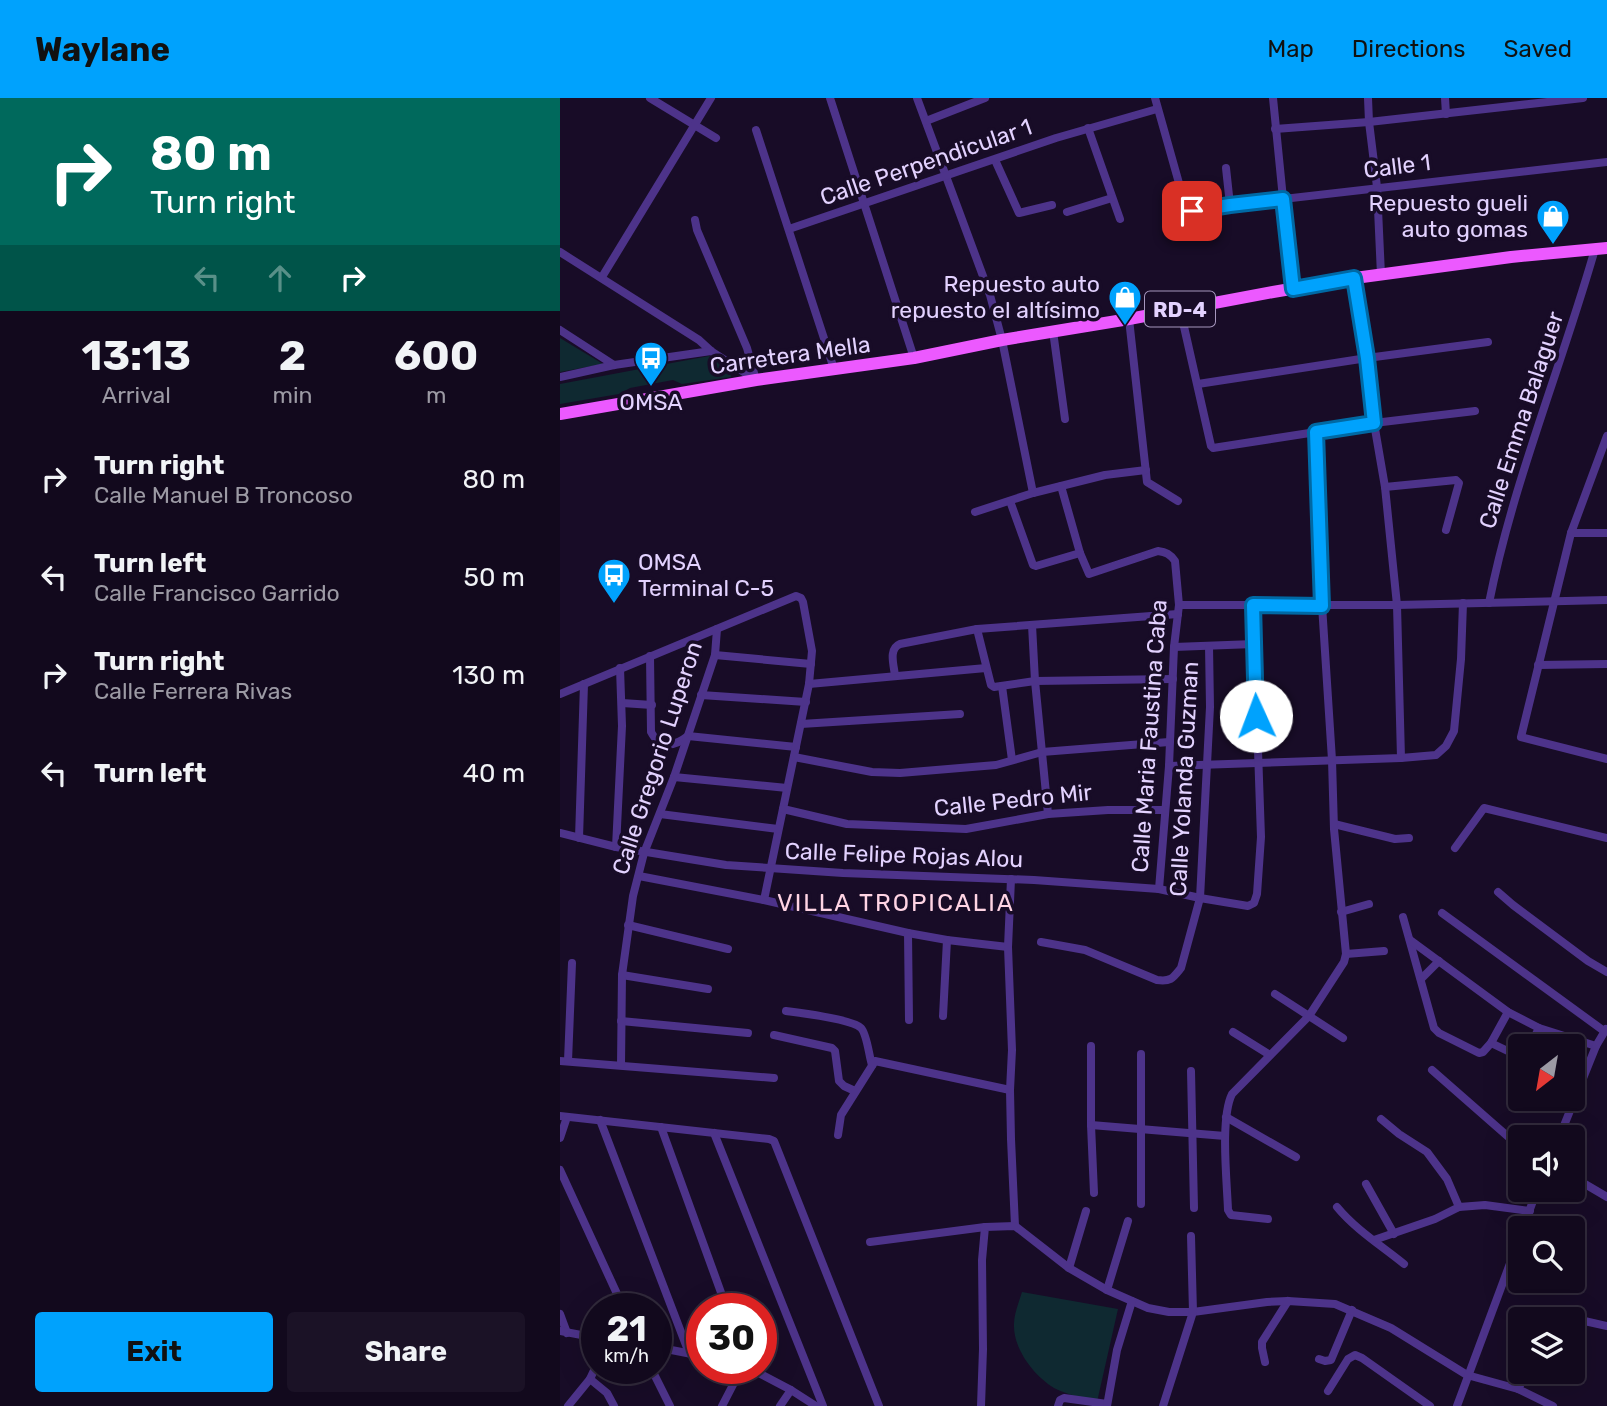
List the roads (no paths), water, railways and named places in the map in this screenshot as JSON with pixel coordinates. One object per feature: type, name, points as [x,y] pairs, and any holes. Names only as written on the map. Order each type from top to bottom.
[{"type":"main road","name":"Carretera Mella","points":[[560,414],[755,380],[914,358],[1354,278],[1511,257],[1601,249]]},
{"type":"street","points":[[650,98],[716,138]]},
{"type":"street","points":[[602,277],[711,98]]},
{"type":"street","points":[[830,98],[914,358]]},
{"type":"street","points":[[917,98],[990,295],[1002,340],[1033,493]]},
{"type":"street","points":[[926,121],[985,98]]},
{"type":"street","points":[[1155,98],[1157,109]]},
{"type":"street","points":[[1273,98],[1293,289]]},
{"type":"street","points":[[1368,98],[1377,187],[1381,275]]},
{"type":"street","points":[[1444,98],[1446,114]]},
{"type":"street","points":[[1275,129],[1369,122],[1583,98]]},
{"type":"street","name":"Calle Perpendicular 1","points":[[789,229],[1088,128],[1157,109]]},
{"type":"street","name":"Calle 1","points":[[1157,109],[1186,208],[1192,211],[1377,187],[1607,162]]},
{"type":"street","points":[[1088,128],[1120,219]]},
{"type":"street","points":[[757,130],[834,369]]},
{"type":"street","points":[[995,160],[1017,212],[1021,214],[1052,205]]},
{"type":"street","points":[[1226,168],[1230,205]]},
{"type":"street","points":[[1067,212],[1112,198]]},
{"type":"street","points":[[695,220],[747,348],[755,380]]},
{"type":"street","name":"Calle Emma Balaguer","points":[[1489,603],[1498,556],[1524,467],[1601,249]]},
{"type":"street","points":[[560,252],[699,340],[755,380]]},
{"type":"street","points":[[1354,278],[1385,487],[1397,605],[1402,758]]},
{"type":"street","points":[[1180,309],[1213,448],[1374,423],[1475,411]]},
{"type":"street","points":[[1129,319],[1146,480],[1148,484],[1178,502]]},
{"type":"street","points":[[560,330],[614,365]]},
{"type":"street","points":[[1053,331],[1065,419]]},
{"type":"street","points":[[1198,384],[1488,342]]},
{"type":"street","points":[[560,377],[614,365],[711,351]]},
{"type":"street","points":[[1268,1219],[1229,1213],[1227,1103],[1231,1094],[1309,1016],[1344,962],[1346,954],[1334,824],[1316,432]]},
{"type":"street","points":[[1607,436],[1571,533],[1521,737],[1607,759]]},
{"type":"street","points":[[1597,464],[1607,464]]},
{"type":"street","points":[[975,512],[1033,493],[1105,475],[1146,470]]},
{"type":"street","points":[[1385,487],[1456,480],[1459,483],[1446,530]]},
{"type":"street","points":[[1010,501],[1035,566],[1080,552],[1061,486]]},
{"type":"street","points":[[1571,533],[1607,533]]},
{"type":"street","name":"Calle Maria Faustina Caba","points":[[1080,552],[1090,574],[1158,551],[1166,552],[1175,561],[1179,610],[1174,647],[1169,766],[1159,889]]},
{"type":"street","points":[[560,694],[796,596],[801,598],[812,651],[809,684],[764,900]]},
{"type":"street","points":[[895,676],[892,650],[895,646],[977,629],[1253,605],[1607,600]]},
{"type":"street","points":[[1169,766],[1436,755],[1446,746],[1454,731],[1464,603]]},
{"type":"street","points":[[1253,605],[1258,764]]},
{"type":"street","points":[[1032,625],[1048,814]]},
{"type":"street","name":"Calle Gregorio Luperon","points":[[621,1065],[622,975],[633,895],[644,853],[674,777],[715,655],[717,629]]},
{"type":"street","points":[[977,629],[986,668],[994,687],[1035,681],[1173,679]]},
{"type":"street","points":[[1174,647],[1254,645]]},
{"type":"street","name":"Calle Yolanda Guzman","points":[[1041,942],[1086,950],[1157,981],[1166,982],[1174,978],[1181,968],[1200,898],[1210,706],[1209,646]]},
{"type":"street","points":[[715,655],[811,664]]},
{"type":"street","points":[[650,656],[651,732],[662,743],[679,743],[688,736],[796,747]]},
{"type":"street","points":[[1538,665],[1607,664]]},
{"type":"street","points":[[616,847],[622,703],[620,668]]},
{"type":"street","points":[[809,684],[986,668]]},
{"type":"street","points":[[579,838],[584,684]]},
{"type":"street","points":[[1002,686],[1013,760]]},
{"type":"street","points":[[701,695],[806,702]]},
{"type":"street","points":[[622,703],[652,705]]},
{"type":"street","points":[[801,723],[960,714]]},
{"type":"street","points":[[794,757],[872,772],[900,773],[996,765],[1042,752],[1169,742]]},
{"type":"street","name":"Calle Felipe Rojas Alou","points":[[560,833],[644,853],[726,865],[1159,889],[1248,906],[1254,903],[1257,894],[1261,848],[1258,764]]},
{"type":"street","points":[[674,777],[787,788]]},
{"type":"street","points":[[1455,848],[1484,808],[1607,838]]},
{"type":"street","name":"Calle Pedro Mir","points":[[783,809],[847,824],[954,829],[1048,814],[1166,810]]},
{"type":"street","points":[[660,814],[778,829]]},
{"type":"street","points":[[1334,824],[1395,839],[1409,838]]},
{"type":"street","points":[[639,876],[764,900],[908,933],[1009,947]]},
{"type":"street","points":[[1011,879],[1010,1090],[1016,1226]]},
{"type":"street","points":[[1498,892],[1588,961],[1607,972]]},
{"type":"street","points":[[1342,912],[1369,904]]},
{"type":"street","points":[[1443,913],[1606,1029],[1596,1046],[1564,1125]]},
{"type":"street","points":[[1403,917],[1434,1027],[1439,1033],[1479,1053],[1487,1050],[1508,1012]]},
{"type":"street","points":[[628,925],[728,948]]},
{"type":"street","points":[[908,933],[909,1020]]},
{"type":"street","points":[[943,1016],[947,940]]},
{"type":"street","points":[[1410,940],[1508,1012],[1539,1028],[1596,1046]]},
{"type":"street","points":[[1346,954],[1384,951]]},
{"type":"street","points":[[1421,979],[1439,961]]},
{"type":"street","points":[[572,963],[564,1061],[774,1078]]},
{"type":"street","points":[[622,975],[708,989]]},
{"type":"street","points":[[1275,994],[1343,1038]]},
{"type":"street","points":[[786,1010],[846,1021],[860,1027],[864,1032],[872,1065]]},
{"type":"street","points":[[621,1021],[748,1033]]},
{"type":"street","points":[[1536,1034],[1539,1028]]},
{"type":"street","points":[[1233,1032],[1270,1055]]},
{"type":"street","points":[[774,1035],[832,1048],[835,1051],[839,1081],[855,1091]]},
{"type":"street","points":[[1491,1043],[1508,1051]]},
{"type":"street","points":[[1091,1046],[1094,1193]]},
{"type":"street","points":[[1141,1054],[1141,1204]]},
{"type":"street","points":[[838,1135],[841,1115],[875,1061],[1010,1090]]},
{"type":"street","points":[[1432,1070],[1508,1137]]},
{"type":"street","points":[[1191,1071],[1194,1208]]},
{"type":"street","points":[[1226,1116],[1296,1157]]},
{"type":"street","points":[[560,1138],[564,1117],[774,1141],[879,1406]]},
{"type":"street","points":[[1381,1119],[1427,1152],[1447,1179],[1459,1207]]},
{"type":"street","points":[[600,1120],[686,1345]]},
{"type":"street","points":[[1091,1125],[1226,1136]]},
{"type":"street","points":[[661,1127],[720,1293]]},
{"type":"street","points":[[714,1133],[823,1406]]},
{"type":"street","points":[[560,1170],[617,1293]]},
{"type":"street","points":[[1366,1184],[1394,1234]]},
{"type":"street","points":[[1585,1184],[1607,1197]]},
{"type":"street","points":[[1528,1216],[1533,1202]]},
{"type":"street","points":[[1374,1240],[1435,1219],[1459,1207],[1485,1205],[1530,1211]]},
{"type":"street","points":[[1337,1208],[1349,1223],[1404,1264]]},
{"type":"street","points":[[1069,1268],[1086,1211]]},
{"type":"street","points":[[1107,1290],[1128,1221]]},
{"type":"street","points":[[870,1242],[985,1227],[1016,1226],[1069,1268],[1107,1290],[1148,1308],[1169,1312],[1193,1312],[1267,1302],[1335,1304],[1391,1328],[1467,1375],[1518,1389],[1549,1405]]},
{"type":"street","points":[[981,1406],[982,1260],[985,1227]]},
{"type":"street","points":[[1163,1406],[1193,1312],[1191,1236]]},
{"type":"street","points":[[1457,1406],[1508,1268]]},
{"type":"street","points":[[1058,1406],[1064,1398],[1107,1405],[1117,1350],[1132,1301]]},
{"type":"street","points":[[1265,1362],[1262,1342],[1288,1301]]},
{"type":"street","points":[[1319,1359],[1331,1360],[1352,1310]]},
{"type":"street","points":[[560,1314],[563,1332],[581,1335]]},
{"type":"street","points":[[1585,1321],[1607,1326]]},
{"type":"street","points":[[1328,1391],[1348,1359],[1355,1355],[1430,1406]]},
{"type":"street","points":[[777,1383],[816,1406]]},
{"type":"street","points":[[568,1406],[586,1384]]},
{"type":"street","points":[[596,1384],[607,1393],[614,1406]]},
{"type":"street","points":[[660,1384],[670,1406]]},
{"type":"street","points":[[722,1406],[733,1384]]},
{"type":"street","points":[[1518,1389],[1521,1384]]},
{"type":"street","points":[[780,1406],[791,1390]]},
{"type":"place","name":"Repuesto gueli auto gomas","points":[[1553,246]]},
{"type":"place","name":"Repuesto auto repuesto el altísimo","points":[[1125,327]]},
{"type":"place","name":"OMSA","points":[[651,388]]},
{"type":"place","name":"OMSA Terminal C-5","points":[[614,605]]},
{"type":"district","name":"VILLA TROPICALIA","points":[[896,903]]}]
